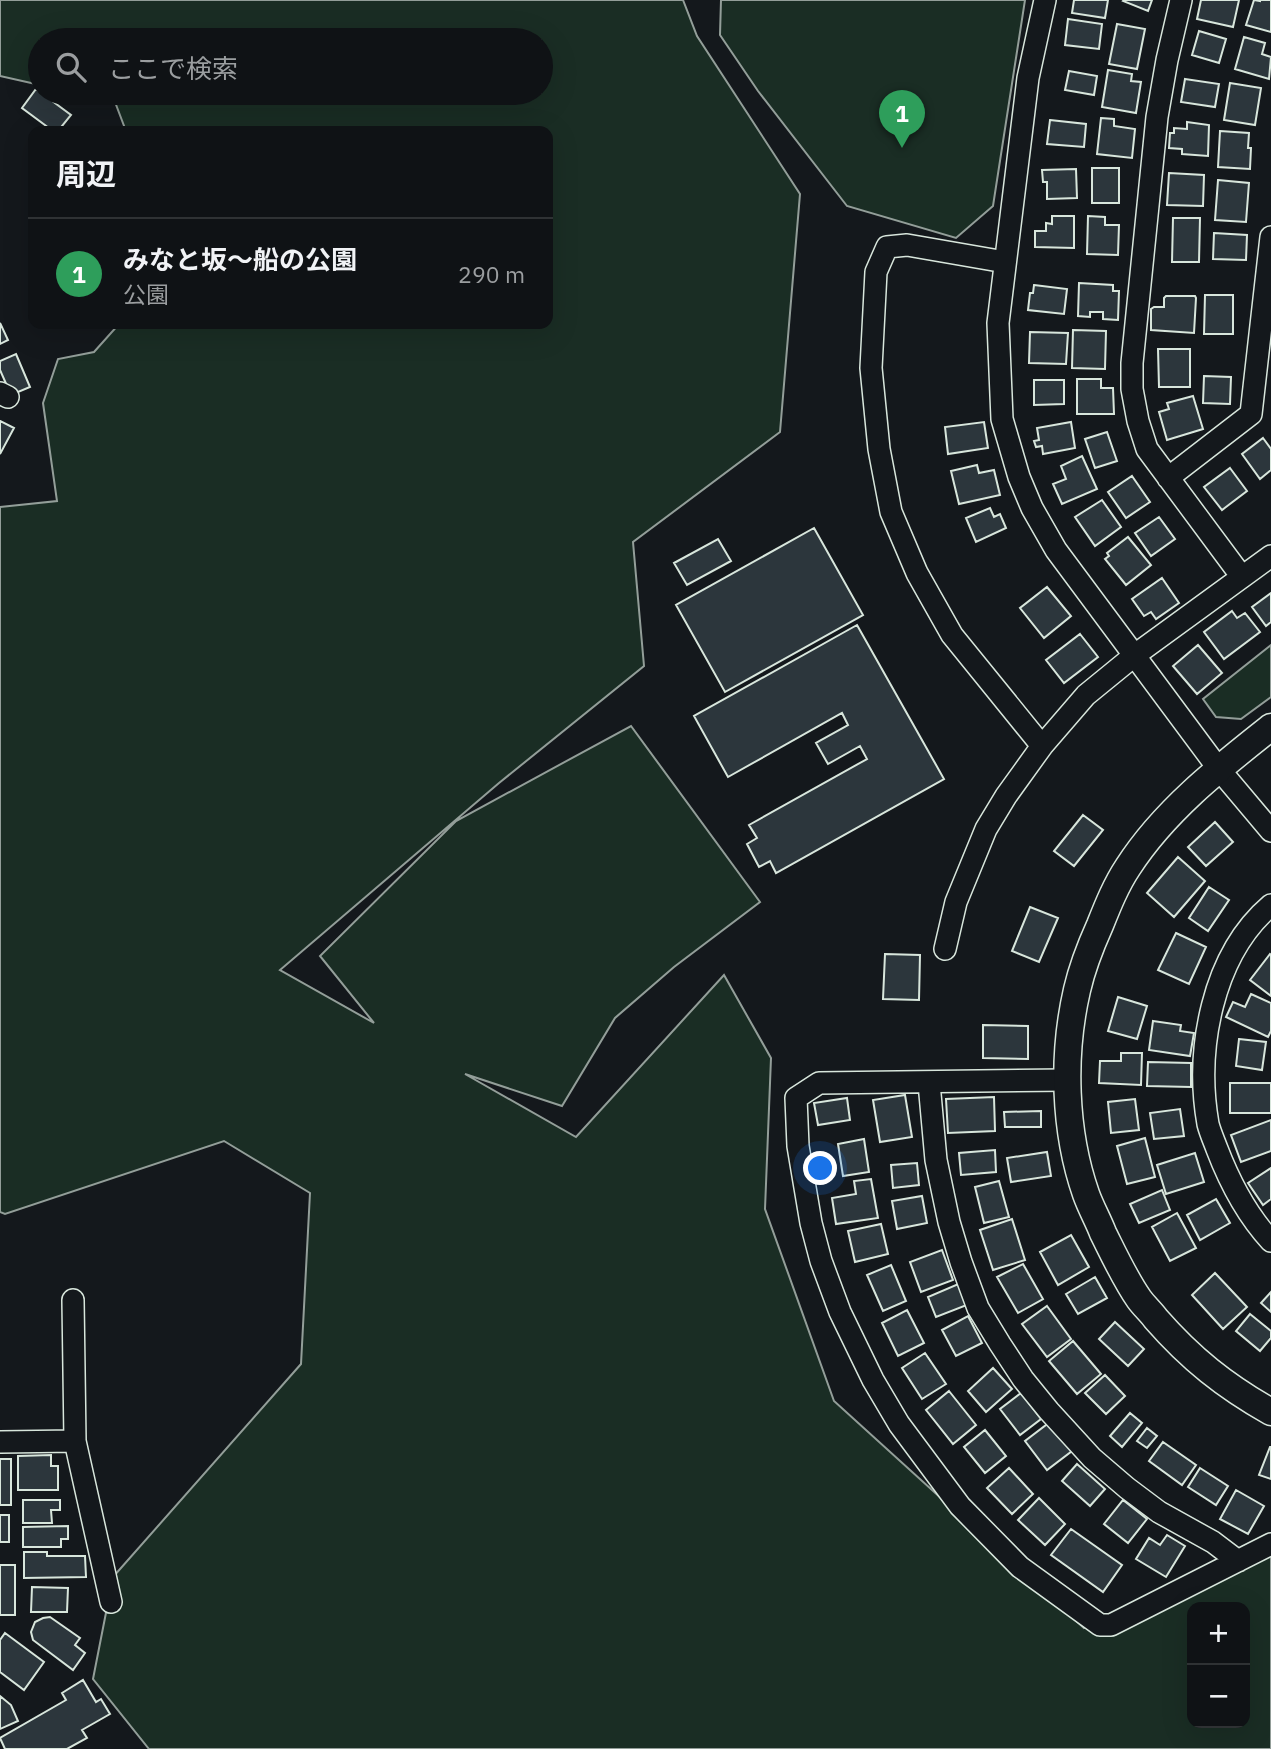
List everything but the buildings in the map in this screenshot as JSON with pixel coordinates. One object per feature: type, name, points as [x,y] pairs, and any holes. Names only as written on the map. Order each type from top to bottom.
[{"type":"street","points":[[1045,0],[1028,78],[1004,262],[998,323],[1002,419],[1019,477],[1032,508],[1056,550],[1218,768],[1271,831]]},
{"type":"street","points":[[1181,0],[1157,117],[1132,363],[1132,389],[1147,449],[1242,577]]},
{"type":"street","points":[[1168,478],[1251,414],[1271,237]]},
{"type":"street","points":[[1004,262],[907,244],[887,247],[876,272],[871,369],[879,449],[891,512],[917,573],[952,635],[1042,746]]},
{"type":"street","points":[[945,949],[956,902],[986,829],[1042,746],[1086,695],[1135,655],[1271,556]]},
{"type":"street","points":[[1271,727],[1218,768],[1172,812],[1127,868],[1111,899],[1077,988],[1067,1080],[1079,1171],[1111,1250],[1139,1299],[1207,1370],[1271,1412]]},
{"type":"street","points":[[1271,905],[1242,935],[1216,992],[1208,1025],[1205,1066],[1209,1126],[1221,1160],[1255,1224],[1271,1241]]},
{"type":"street","points":[[1067,1080],[820,1083],[796,1098],[798,1146],[811,1223],[821,1261],[840,1312],[873,1380],[899,1424],[960,1506],[1020,1567],[1100,1625],[1111,1626],[1271,1544]]},
{"type":"street","points":[[929,1083],[936,1160],[949,1222],[978,1308],[1000,1344],[1023,1379],[1093,1458],[1159,1512],[1213,1542],[1238,1561]]},
{"type":"street","points":[[73,1300],[75,1441],[111,1602]]},
{"type":"street","points":[[0,1442],[75,1441]]},
{"type":"green space","points":[[0,0],[683,0],[697,36],[800,194],[780,432],[633,542],[644,666],[499,783],[280,970],[374,1023],[320,956],[456,821],[631,726],[760,902],[674,967],[615,1018],[562,1106],[465,1074],[576,1137],[724,975],[771,1058],[765,1209],[834,1401],[1084,1628],[1271,1543],[1271,1749],[149,1749],[93,1679],[113,1577],[301,1364],[310,1193],[224,1141],[5,1214],[0,1212],[0,507],[57,501],[43,403],[58,359],[94,352],[115,329],[553,329],[553,126],[124,126],[116,105],[553,105],[553,28],[28,28],[28,82],[0,76]]},
{"type":"green space","points":[[721,0],[1025,0],[993,206],[956,238],[847,206],[758,91],[720,35]]},
{"type":"green space","points":[[1271,645],[1271,697],[1241,719],[1216,717],[1203,699]]},
{"type":"place","name":"みなと坂〜船の公園","points":[[902,148]]}]
